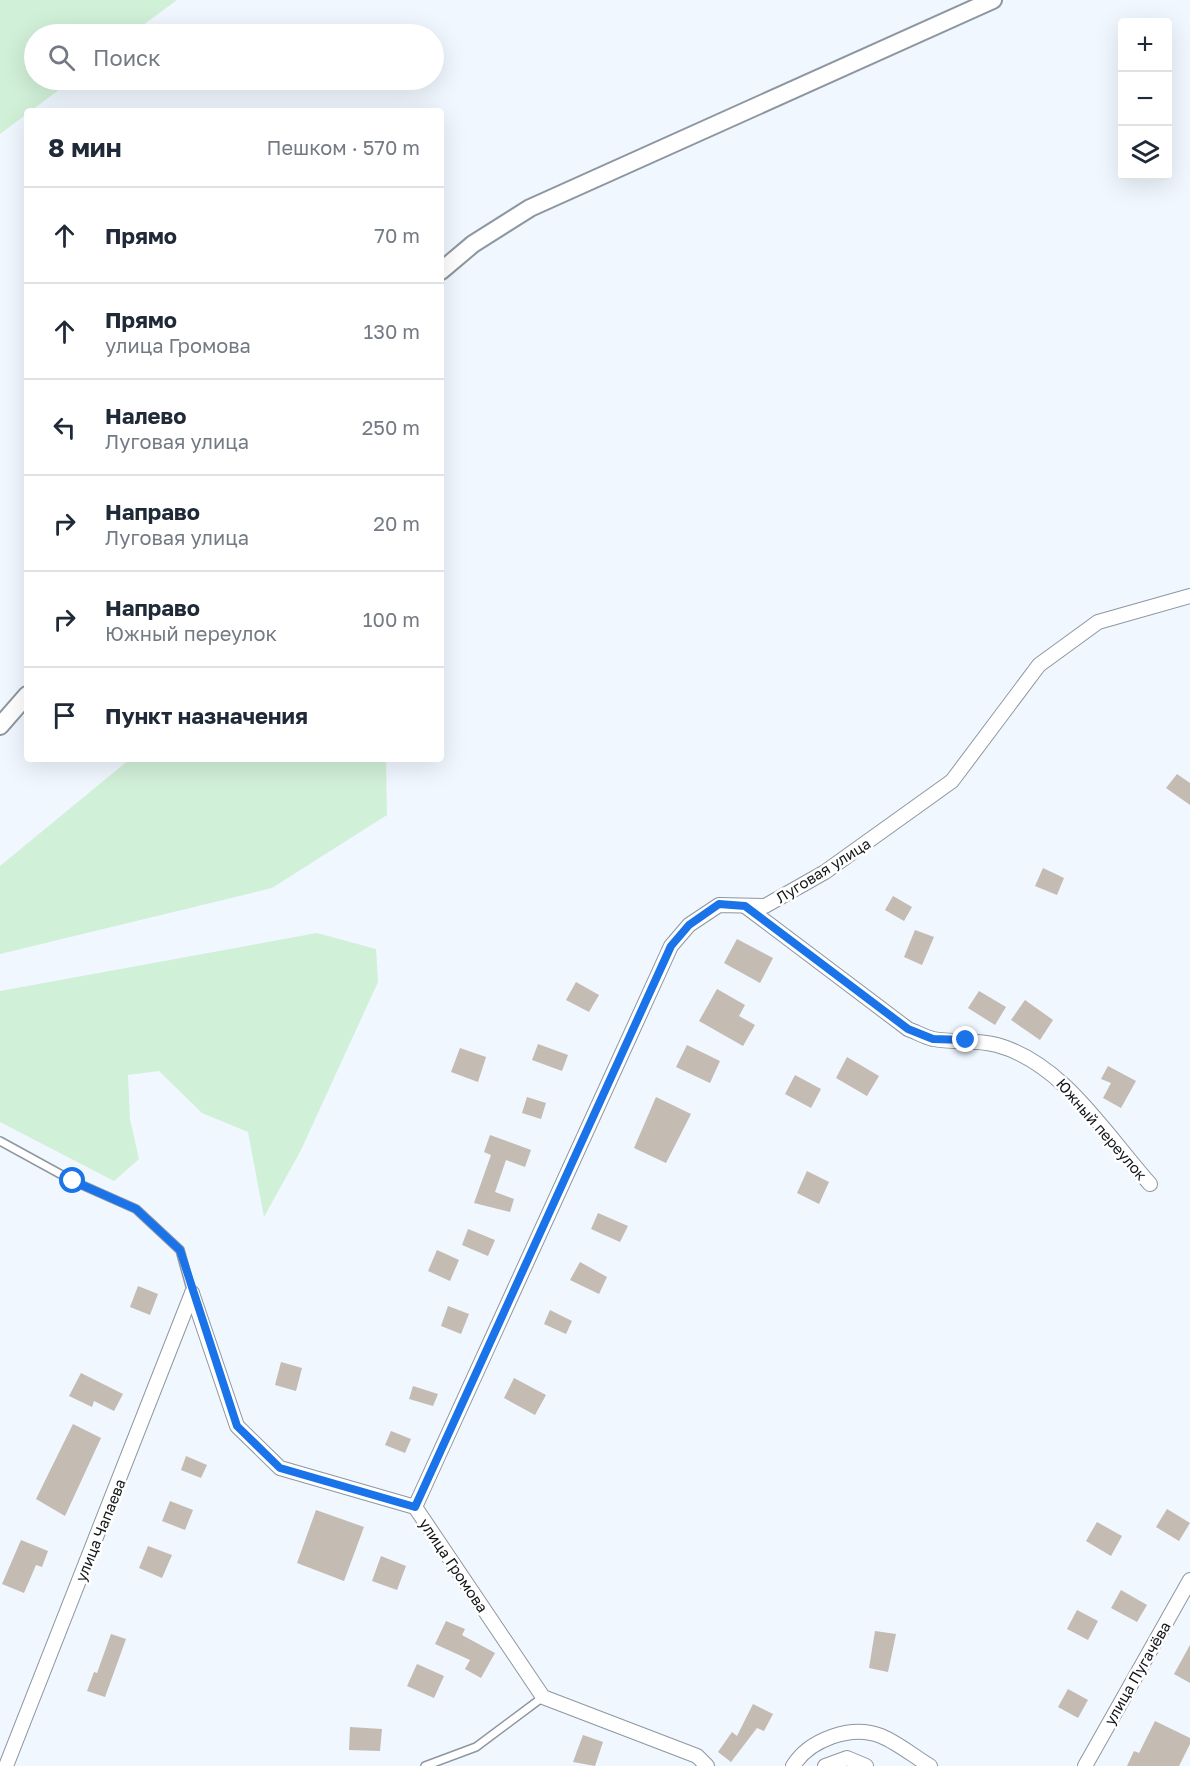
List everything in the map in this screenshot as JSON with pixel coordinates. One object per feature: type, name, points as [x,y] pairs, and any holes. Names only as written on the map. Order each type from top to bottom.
[{"type":"street","points":[[444,269],[473,244],[530,208],[993,0]]},
{"type":"street","name":"Луговая улица","points":[[415,1507],[671,946],[689,925],[719,904],[765,906],[825,872],[952,781],[1039,665],[1098,622],[1190,596]]},
{"type":"street","points":[[0,726],[24,698]]},
{"type":"street","name":"Южный переулок","points":[[745,906],[908,1029],[933,1039],[966,1040],[998,1045],[1032,1059],[1056,1075],[1150,1184]]},
{"type":"street","name":"улица Громова","points":[[192,1293],[237,1426],[280,1468],[415,1507],[543,1697]]},
{"type":"street","name":"улица Чапаева","points":[[6,1766],[192,1293]]},
{"type":"street","name":"улица Пугачёва","points":[[1085,1766],[1190,1580]]},
{"type":"street","points":[[543,1697],[697,1756],[707,1766]]},
{"type":"street","points":[[793,1766],[801,1753],[821,1740],[850,1733],[880,1736],[930,1766]]},
{"type":"street","points":[[825,1766],[847,1758],[866,1766]]},
{"type":"lane","points":[[0,1141],[73,1181],[136,1209],[180,1250],[192,1293]]},
{"type":"lane","points":[[425,1766],[476,1747],[543,1697]]},
{"type":"green space","points":[[0,0],[177,0],[145,24],[24,24],[24,90],[59,90],[35,108],[24,108],[24,116],[0,134]]},
{"type":"green space","points":[[126,762],[386,762],[387,815],[272,888],[0,954],[0,866]]},
{"type":"green space","points":[[317,933],[376,949],[378,982],[301,1150],[264,1217],[248,1132],[202,1113],[159,1071],[128,1075],[130,1119],[139,1159],[114,1181],[0,1122],[0,991]]},
{"type":"building","points":[[1177,774],[1190,783],[1190,805],[1166,788]]},
{"type":"building","points":[[1043,868],[1064,878],[1057,895],[1035,886]]},
{"type":"building","points":[[893,896],[912,907],[904,921],[885,910]]},
{"type":"building","points":[[915,930],[934,937],[922,965],[904,957]]},
{"type":"building","points":[[737,939],[773,958],[760,983],[724,963]]},
{"type":"building","points":[[576,982],[599,995],[589,1012],[566,1000]]},
{"type":"building","points":[[717,989],[745,1005],[739,1016],[755,1025],[743,1046],[699,1021]]},
{"type":"building","points":[[979,991],[1006,1007],[995,1025],[968,1008]]},
{"type":"building","points":[[1025,1000],[1053,1020],[1040,1040],[1011,1020]]},
{"type":"building","points":[[538,1044],[568,1055],[562,1071],[532,1060]]},
{"type":"building","points":[[687,1045],[720,1061],[710,1083],[676,1067]]},
{"type":"building","points":[[460,1048],[486,1057],[478,1082],[451,1072]]},
{"type":"building","points":[[847,1057],[879,1076],[867,1096],[836,1078]]},
{"type":"building","points":[[1108,1066],[1136,1081],[1121,1108],[1103,1098],[1111,1083],[1101,1079]]},
{"type":"building","points":[[795,1075],[821,1089],[811,1108],[785,1094]]},
{"type":"building","points":[[527,1097],[546,1103],[541,1119],[522,1113]]},
{"type":"building","points":[[656,1097],[691,1114],[666,1163],[634,1148]]},
{"type":"building","points":[[490,1135],[531,1150],[525,1167],[506,1160],[495,1192],[514,1199],[510,1212],[474,1203],[491,1155],[484,1152]]},
{"type":"building","points":[[807,1171],[829,1182],[819,1204],[797,1193]]},
{"type":"building","points":[[598,1213],[628,1226],[620,1242],[591,1229]]},
{"type":"building","points":[[468,1229],[495,1240],[488,1256],[462,1245]]},
{"type":"building","points":[[437,1250],[459,1260],[450,1281],[428,1271]]},
{"type":"building","points":[[580,1262],[607,1277],[599,1294],[570,1280]]},
{"type":"building","points":[[138,1286],[158,1294],[150,1315],[130,1307]]},
{"type":"building","points":[[448,1306],[469,1314],[461,1334],[441,1326]]},
{"type":"building","points":[[550,1310],[572,1321],[566,1334],[544,1324]]},
{"type":"building","points":[[281,1362],[302,1368],[296,1391],[275,1385]]},
{"type":"building","points":[[81,1373],[123,1394],[114,1411],[94,1401],[92,1407],[69,1396]]},
{"type":"building","points":[[514,1378],[546,1395],[535,1415],[504,1398]]},
{"type":"building","points":[[413,1386],[438,1394],[433,1406],[409,1399]]},
{"type":"building","points":[[73,1424],[101,1438],[65,1516],[36,1499]]},
{"type":"building","points":[[391,1431],[411,1439],[405,1453],[385,1445]]},
{"type":"building","points":[[186,1456],[207,1465],[201,1478],[181,1470]]},
{"type":"building","points":[[170,1501],[193,1510],[185,1530],[162,1521]]},
{"type":"building","points":[[1167,1509],[1190,1523],[1179,1541],[1156,1527]]},
{"type":"building","points":[[316,1510],[364,1527],[344,1581],[297,1563]]},
{"type":"building","points":[[1097,1522],[1122,1536],[1111,1556],[1086,1541]]},
{"type":"building","points":[[21,1540],[48,1551],[42,1567],[36,1565],[24,1593],[2,1584]]},
{"type":"building","points":[[148,1546],[172,1555],[162,1578],[139,1568]]},
{"type":"building","points":[[381,1556],[406,1566],[397,1590],[372,1581]]},
{"type":"building","points":[[1121,1590],[1147,1605],[1137,1622],[1111,1608]]},
{"type":"building","points":[[1077,1610],[1098,1621],[1088,1640],[1067,1629]]},
{"type":"building","points":[[446,1621],[465,1629],[462,1635],[495,1653],[481,1678],[465,1669],[470,1660],[435,1644]]},
{"type":"building","points":[[875,1631],[896,1634],[888,1672],[869,1668]]},
{"type":"building","points":[[111,1634],[126,1639],[105,1697],[87,1691],[94,1672],[97,1673]]},
{"type":"building","points":[[1190,1645],[1190,1683],[1174,1674]]},
{"type":"building","points":[[417,1664],[444,1676],[434,1698],[407,1686]]},
{"type":"building","points":[[1068,1689],[1088,1700],[1078,1718],[1058,1707]]},
{"type":"building","points":[[753,1704],[773,1714],[764,1731],[757,1728],[731,1762],[718,1752],[732,1732],[737,1736]]},
{"type":"building","points":[[1155,1721],[1190,1738],[1190,1744],[1179,1766],[1127,1766],[1134,1751],[1139,1753]]},
{"type":"building","points":[[350,1727],[382,1729],[380,1751],[349,1750]]},
{"type":"building","points":[[583,1735],[603,1742],[595,1766],[573,1762]]},
{"type":"route","points":[[73,1181],[136,1209],[180,1250],[192,1293],[237,1426],[280,1468],[415,1507],[671,946],[689,925],[719,904],[745,906],[908,1029],[933,1039],[966,1040]]}]
